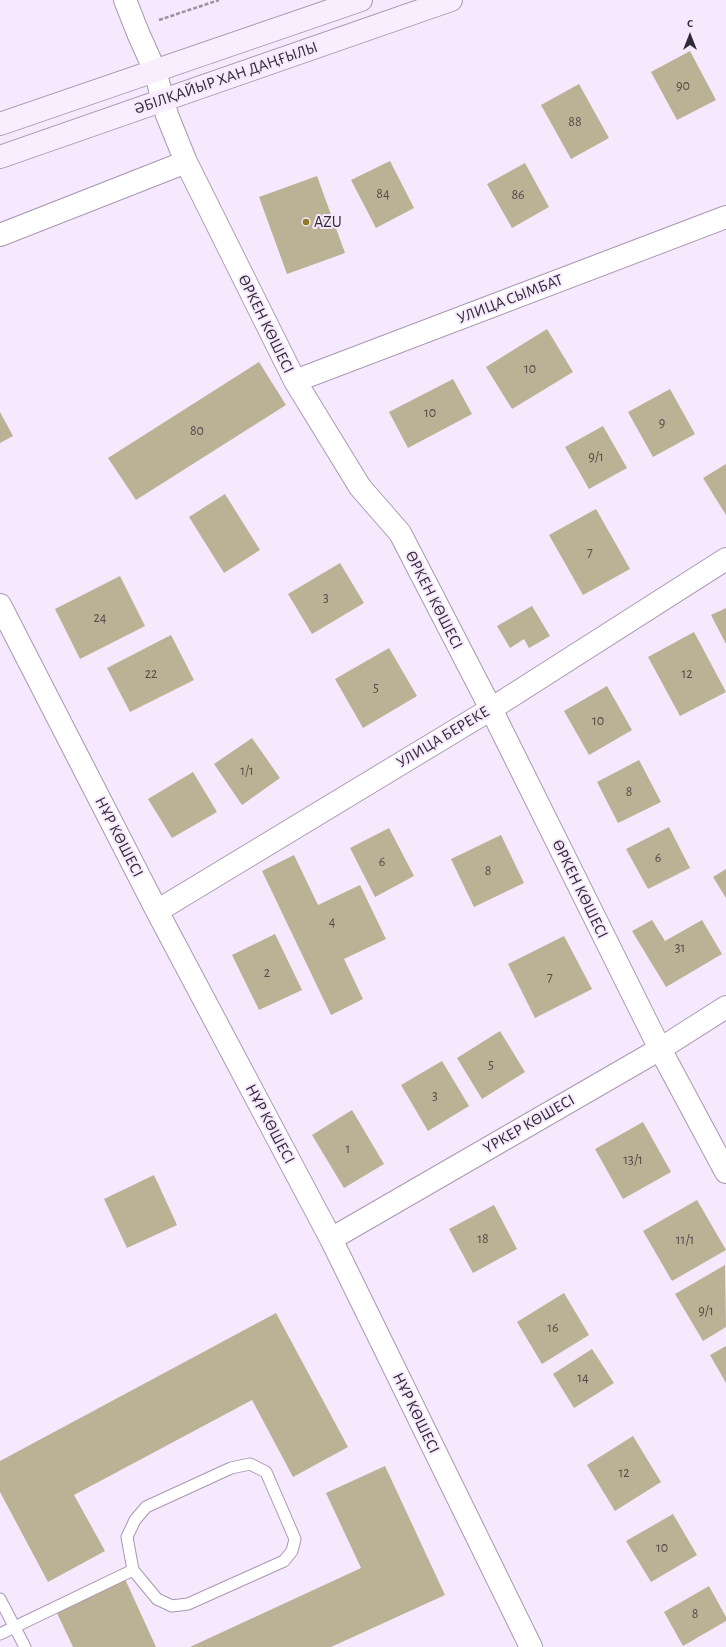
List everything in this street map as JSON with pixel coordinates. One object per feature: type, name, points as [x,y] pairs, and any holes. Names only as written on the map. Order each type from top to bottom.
[{"type":"street","name":"ӨРКЕН КӨШЕСІ","points":[[125,0],[146,28],[155,71],[167,116],[186,162],[295,381],[360,487],[400,533],[491,709],[660,1049],[726,1172]]},
{"type":"street","name":"ӘБІЛҚАЙЫР ХАН ДАҢҒЫЛЫ","points":[[0,124],[360,0]]},
{"type":"street","name":"ӘБІЛҚАЙЫР ХАН ДАҢҒЫЛЫ","points":[[0,157],[451,0]]},
{"type":"street","points":[[0,235],[186,162]]},
{"type":"street","name":"УЛИЦА СЫМБАТ","points":[[295,381],[726,217]]},
{"type":"street","name":"УЛИЦА БЕРЕКЕ","points":[[157,911],[491,709],[726,559]]},
{"type":"street","name":"НҰР КӨШЕСІ","points":[[0,605],[157,911],[331,1239],[531,1647]]},
{"type":"street","name":"ҮРКЕР КӨШЕСІ","points":[[331,1239],[660,1049],[726,1007]]},
{"type":"lane","points":[[250,1464],[266,1472],[295,1539],[292,1551],[284,1561],[188,1604],[172,1606],[157,1599],[132,1570],[127,1537],[135,1520],[146,1507],[231,1468],[250,1464]]},
{"type":"lane","points":[[0,1634],[132,1570]]},
{"type":"lane","points":[[0,1598],[25,1647]]},
{"type":"path","points":[[146,28],[219,0]]},
{"type":"building","points":[[690,51],[716,100],[677,120],[651,72]]},
{"type":"building","points":[[579,84],[609,138],[571,159],[541,105]]},
{"type":"building","points":[[390,161],[414,208],[376,228],[351,180]]},
{"type":"building","points":[[525,163],[549,207],[512,228],[487,184]]},
{"type":"building","points":[[317,176],[345,253],[287,274],[259,197]]},
{"type":"building","points":[[547,329],[573,372],[512,409],[486,367]]},
{"type":"building","points":[[259,362],[286,405],[136,500],[108,458]]},
{"type":"building","points":[[453,379],[472,414],[408,448],[389,412]]},
{"type":"building","points":[[670,389],[695,434],[653,457],[628,412]]},
{"type":"building","points":[[0,412],[13,436],[0,443]]},
{"type":"building","points":[[603,426],[627,468],[589,489],[565,447]]},
{"type":"building","points":[[726,464],[726,515],[703,478]]},
{"type":"building","points":[[225,494],[260,550],[224,573],[189,517]]},
{"type":"building","points":[[596,509],[630,569],[583,595],[549,535]]},
{"type":"building","points":[[340,563],[364,603],[312,634],[288,594]]},
{"type":"building","points":[[120,576],[145,626],[80,659],[55,609]]},
{"type":"building","points":[[532,606],[550,636],[529,648],[524,639],[510,648],[497,626]]},
{"type":"building","points":[[726,608],[726,644],[711,615]]},
{"type":"building","points":[[694,632],[726,692],[680,716],[648,657]]},
{"type":"building","points":[[171,635],[194,680],[130,712],[107,668]]},
{"type":"building","points":[[389,648],[417,696],[363,728],[335,679]]},
{"type":"building","points":[[607,686],[632,730],[589,755],[564,711]]},
{"type":"building","points":[[252,738],[280,778],[242,805],[214,764]]},
{"type":"building","points":[[639,760],[661,802],[618,823],[597,782]]},
{"type":"building","points":[[193,772],[217,812],[172,838],[148,799]]},
{"type":"building","points":[[669,827],[690,868],[648,889],[626,849]]},
{"type":"building","points":[[389,828],[414,876],[375,897],[350,848]]},
{"type":"building","points":[[501,835],[524,883],[474,907],[451,859]]},
{"type":"building","points":[[294,855],[318,905],[360,885],[386,939],[344,959],[363,999],[331,1015],[262,871]]},
{"type":"building","points":[[726,869],[726,898],[713,877]]},
{"type":"building","points":[[652,920],[665,941],[702,920],[722,954],[666,987],[632,931]]},
{"type":"building","points":[[275,934],[302,990],[259,1010],[232,955]]},
{"type":"building","points":[[564,936],[592,989],[535,1018],[508,964]]},
{"type":"building","points":[[500,1031],[525,1072],[482,1099],[457,1058]]},
{"type":"building","points":[[442,1061],[469,1106],[428,1131],[401,1085]]},
{"type":"building","points":[[352,1110],[384,1164],[344,1188],[312,1135]]},
{"type":"building","points":[[643,1122],[671,1172],[623,1199],[595,1149]]},
{"type":"building","points":[[154,1175],[177,1225],[127,1248],[104,1199]]},
{"type":"building","points":[[697,1200],[726,1250],[672,1281],[643,1231]]},
{"type":"building","points":[[494,1205],[517,1249],[473,1273],[449,1229]]},
{"type":"building","points":[[725,1265],[726,1327],[703,1341],[675,1294]]},
{"type":"building","points":[[564,1293],[589,1335],[542,1364],[517,1322]]},
{"type":"building","points":[[276,1313],[348,1447],[293,1477],[252,1400],[74,1495],[105,1551],[48,1582],[0,1492],[0,1461]]},
{"type":"building","points":[[726,1346],[726,1383],[710,1355]]},
{"type":"building","points":[[592,1349],[614,1383],[574,1408],[553,1374]]},
{"type":"building","points":[[633,1436],[661,1482],[615,1511],[587,1465]]},
{"type":"building","points":[[385,1466],[445,1595],[331,1647],[190,1647],[361,1568],[326,1493]]},
{"type":"building","points":[[673,1514],[697,1555],[651,1582],[626,1541]]},
{"type":"building","points":[[125,1579],[156,1647],[73,1647],[56,1611]]},
{"type":"building","points":[[709,1586],[726,1617],[726,1621],[683,1646],[664,1612]]},
{"type":"place","name":"AZU","points":[[306,222]]}]
